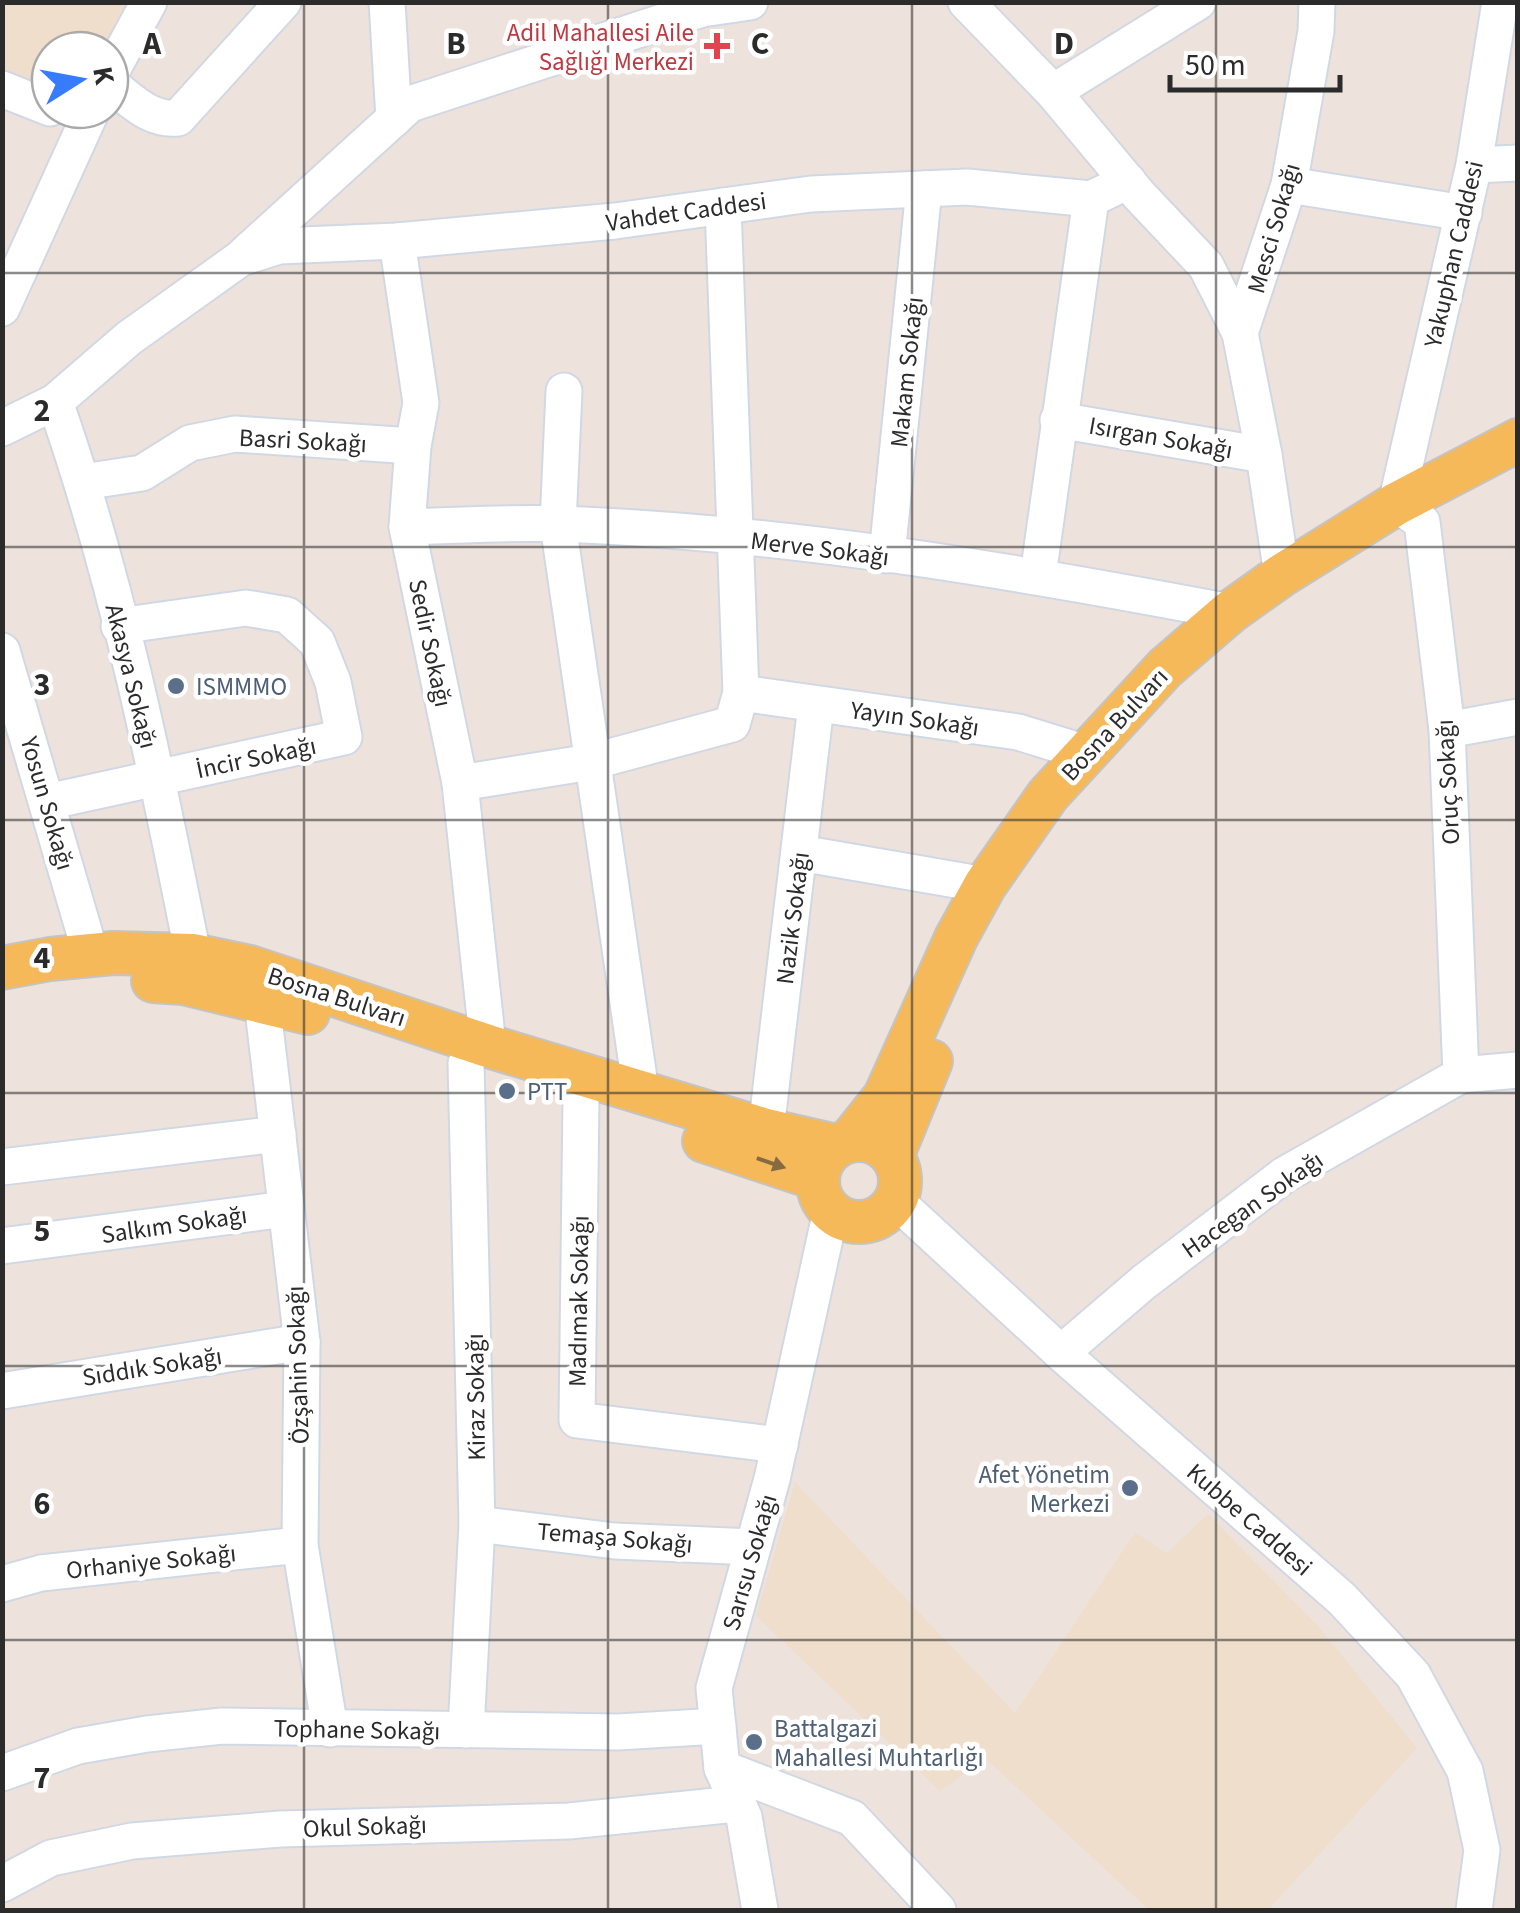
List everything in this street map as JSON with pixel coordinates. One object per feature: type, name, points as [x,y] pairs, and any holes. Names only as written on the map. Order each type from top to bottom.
[{"type":"main road","name":"Bosna Bulvarı","points":[[892,1154],[985,932],[1051,834],[1110,762],[1160,708],[1260,624],[1338,570],[1409,513],[1518,440]]},
{"type":"main road","name":"Bosna Bulvarı","points":[[834,1169],[885,1096],[956,938],[985,886],[1048,795],[1165,668],[1230,612],[1282,575],[1409,513],[1518,471]]},
{"type":"main road","name":"Bosna Bulvarı","points":[[2,968],[91,956],[193,956],[250,967],[580,1098],[834,1169]]},
{"type":"main road","name":"Bosna Bulvarı","points":[[2,994],[98,978],[183,983],[641,1092],[766,1130],[834,1169]]},
{"type":"main road","points":[[874,1141],[892,1154],[900,1174],[896,1201],[888,1211],[866,1222],[841,1218],[834,1169],[874,1141]]},
{"type":"street","points":[[130,37],[149,2]]},
{"type":"street","points":[[130,99],[149,114],[165,120],[178,118],[283,2]]},
{"type":"street","points":[[386,2],[394,120]]},
{"type":"street","name":"Vahdet Caddesi","points":[[2,428],[55,402],[129,338],[241,258],[410,104],[702,10],[750,2]]},
{"type":"street","points":[[966,2],[1053,92],[1206,266],[1240,334],[1282,575]]},
{"type":"street","points":[[1053,92],[1198,2]]},
{"type":"street","name":"Mesci Sokağı","points":[[1240,334],[1289,186],[1318,2]]},
{"type":"street","name":"Yakuphan Caddesi","points":[[1409,513],[1500,2]]},
{"type":"street","points":[[2,89],[30,99]]},
{"type":"street","points":[[2,308],[13,256],[64,130]]},
{"type":"street","points":[[1474,165],[1518,163]]},
{"type":"street","points":[[1038,576],[1091,199],[1128,181]]},
{"type":"street","points":[[1289,186],[1464,213]]},
{"type":"street","name":"Vahdet Caddesi","points":[[241,258],[279,246],[397,241],[616,221],[812,194],[967,187],[1091,199]]},
{"type":"street","name":"Makam Sokağı","points":[[887,555],[924,189]]},
{"type":"street","points":[[460,782],[590,762],[732,724],[741,693],[723,206]]},
{"type":"street","name":"Sedir Sokağı","points":[[397,241],[421,403],[413,446],[407,527],[460,782],[477,1054]]},
{"type":"street","points":[[564,392],[558,524],[641,1092]]},
{"type":"street","name":"Akasya Sokağı","points":[[55,402],[83,482],[158,778],[193,956]]},
{"type":"street","name":"Isırgan Sokağı","points":[[1058,420],[1264,455]]},
{"type":"street","name":"Basri Sokağı","points":[[83,482],[142,473],[190,442],[235,434],[413,446]]},
{"type":"street","name":"Oruç Sokağı","points":[[1409,513],[1446,730],[1460,1075]]},
{"type":"street","name":"Merve Sokağı","points":[[407,527],[558,524],[738,538],[1038,576],[1230,612]]},
{"type":"street","name":"İncir Sokağı","points":[[119,626],[246,608],[287,615],[317,642],[333,682],[344,738],[158,778]]},
{"type":"street","name":"Yosun Sokağı","points":[[2,651],[91,956]]},
{"type":"street","name":"Yayın Sokağı","points":[[741,693],[1018,732],[1086,754]]},
{"type":"street","name":"Nazik Sokağı","points":[[766,1130],[816,705]]},
{"type":"street","points":[[1446,730],[1518,717]]},
{"type":"street","points":[[47,802],[158,778]]},
{"type":"street","points":[[800,853],[985,886]]},
{"type":"street","name":"Özşahin Sokağı","points":[[262,1001],[302,1342],[300,1546],[330,1729]]},
{"type":"street","name":"Kiraz Sokağı","points":[[466,1730],[477,1524],[477,1054]]},
{"type":"street","name":"Hacegan Sokağı","points":[[1061,1353],[1144,1282],[1284,1175],[1460,1075],[1518,1070]]},
{"type":"street","name":"Madımak Sokağı","points":[[580,1098],[577,1420],[780,1445]]},
{"type":"street","points":[[2,1167],[278,1134]]},
{"type":"street","name":"Sarısu Sokağı","points":[[760,1910],[744,1817],[722,1768],[714,1688],[780,1445],[834,1169]]},
{"type":"street","name":"Kubbe Caddesi","points":[[896,1201],[1061,1353],[1342,1600],[1413,1675],[1465,1771],[1482,1850],[1474,1910]]},
{"type":"street","name":"Salkım Sokağı","points":[[2,1246],[286,1209]]},
{"type":"street","name":"Sıddık Sokağı","points":[[2,1390],[302,1342]]},
{"type":"street","name":"Temaşa Sokağı","points":[[477,1524],[616,1541],[753,1548]]},
{"type":"street","name":"Orhaniye Sokağı","points":[[2,1584],[42,1573],[300,1546]]},
{"type":"street","name":"Tophane Sokağı","points":[[2,1773],[78,1746],[222,1726],[618,1732],[718,1726]]},
{"type":"street","points":[[722,1768],[852,1818],[938,1910]]},
{"type":"street","name":"Okul Sokağı","points":[[2,1884],[51,1858],[132,1841],[280,1829],[569,1820],[736,1804]]},
{"type":"shaded area","points":[[2,3],[141,3],[123,30],[30,30],[30,87],[3,76]]},
{"type":"shaded area","points":[[795,1482],[1015,1713],[1135,1532],[1167,1553],[1208,1514],[1319,1627],[1417,1748],[1268,1910],[1149,1910],[986,1759],[940,1791],[756,1616]]},
{"type":"place","name":"Adil Mahallesi Aile Sağlığı Merkezi","points":[[717,46]]},
{"type":"place","name":"ISMMMO","points":[[176,686]]},
{"type":"place","name":"PTT","points":[[507,1091]]},
{"type":"place","name":"Afet Yönetim Merkezi","points":[[1130,1488]]},
{"type":"place","name":"Battalgazi Mahallesi Muhtarlığı","points":[[754,1742]]}]
